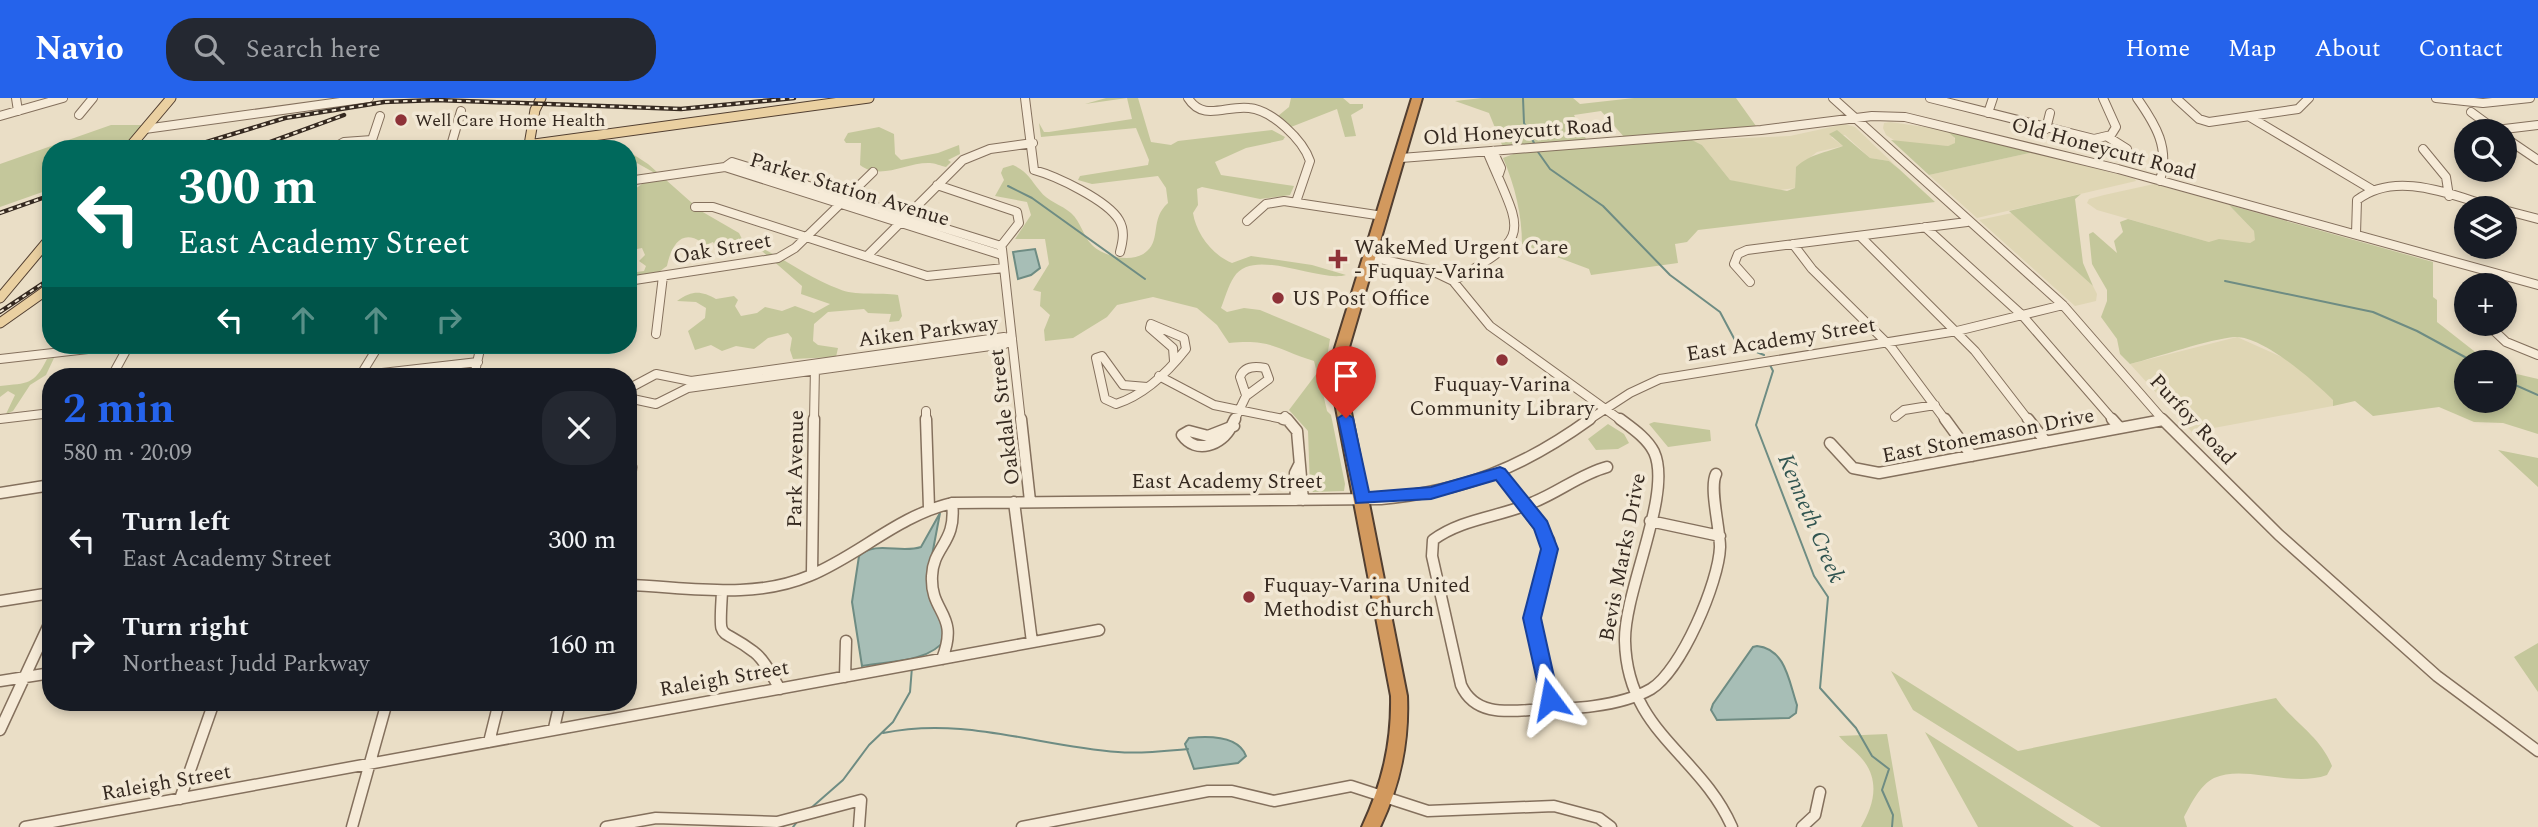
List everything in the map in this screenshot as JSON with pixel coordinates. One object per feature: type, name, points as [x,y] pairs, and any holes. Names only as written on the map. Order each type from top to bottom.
[{"type":"highway","points":[[1371,827],[1387,798],[1400,742],[1399,696],[1338,373],[1340,354],[1417,98]]},
{"type":"highway","points":[[1401,158],[1407,153],[1426,98]]},
{"type":"main road","points":[[136,140],[171,98]]},
{"type":"main road","points":[[531,140],[537,112],[543,100],[552,98]]},
{"type":"main road","points":[[578,140],[869,98]]},
{"type":"main road","points":[[0,298],[42,248]]},
{"type":"main road","points":[[0,323],[42,293]]},
{"type":"street","points":[[16,98],[18,111]]},
{"type":"street","points":[[0,116],[63,98]]},
{"type":"street","points":[[79,115],[93,98]]},
{"type":"street","points":[[145,129],[369,98]]},
{"type":"street","points":[[1026,98],[1034,170],[1051,174],[1118,217],[1125,238],[1120,252]]},
{"type":"street","points":[[1188,98],[1193,107],[1200,111],[1241,108],[1265,113],[1307,151],[1309,168],[1296,202]]},
{"type":"street","points":[[1240,98],[1241,108]]},
{"type":"street","name":"Purfoy Road","points":[[1833,98],[1967,222],[2063,305],[2163,420],[2279,535],[2405,648],[2538,751]]},
{"type":"street","points":[[1930,98],[2082,138],[2108,137],[2114,133],[2116,124],[2103,98]]},
{"type":"street","points":[[1988,113],[1993,98]]},
{"type":"street","points":[[2137,98],[2159,129],[2164,143],[2165,156],[2160,181]]},
{"type":"street","points":[[2176,98],[2203,121],[2298,109],[2305,106],[2309,98]]},
{"type":"street","points":[[2437,98],[2480,101],[2530,98]]},
{"type":"street","points":[[453,140],[461,111]]},
{"type":"street","points":[[2471,111],[2481,119]]},
{"type":"street","points":[[2046,128],[2050,113]]},
{"type":"street","points":[[372,140],[380,116]]},
{"type":"street","name":"Old Honeycutt Road","points":[[1401,158],[1761,130],[1855,118],[1898,116],[1934,121],[2538,285]]},
{"type":"street","points":[[2250,117],[2371,189]]},
{"type":"street","points":[[2517,128],[2538,125]]},
{"type":"street","points":[[2108,137],[2127,149]]},
{"type":"street","points":[[867,256],[957,165],[975,154],[1033,144]]},
{"type":"street","points":[[2517,145],[2538,160]]},
{"type":"street","points":[[2423,149],[2444,173],[2449,196]]},
{"type":"street","points":[[1370,260],[1430,270],[1453,281],[1500,254],[1515,238],[1516,221],[1499,174],[1489,156],[1493,151]]},
{"type":"street","name":"Parker Station Avenue","points":[[725,167],[732,162],[906,216],[1001,250]]},
{"type":"street","points":[[637,180],[725,167]]},
{"type":"street","name":"Parker Station Avenue","points":[[725,167],[840,205],[1001,250]]},
{"type":"street","name":"Oak Street","points":[[637,280],[768,261],[787,254],[873,172]]},
{"type":"street","points":[[937,185],[1017,212],[1019,223],[1001,250]]},
{"type":"street","points":[[2356,234],[2357,200],[2371,189],[2397,185],[2454,197]]},
{"type":"street","points":[[1247,221],[1266,204],[1296,202],[1383,216]]},
{"type":"street","points":[[695,207],[713,206],[933,277],[1004,268]]},
{"type":"street","points":[[2517,213],[2538,219]]},
{"type":"street","points":[[1750,282],[1735,267],[1738,254],[1793,244],[1967,222]]},
{"type":"street","points":[[1925,227],[2022,315],[2120,428]]},
{"type":"street","points":[[1860,236],[1957,331],[2046,442]]},
{"type":"street","points":[[1793,244],[1812,269],[1886,342],[1972,456]]},
{"type":"street","name":"Oakdale Street","points":[[1001,250],[1030,501]]},
{"type":"street","points":[[656,334],[663,276]]},
{"type":"street","name":"Bevis Marks Drive","points":[[1453,281],[1490,327],[1639,433],[1657,459],[1660,480],[1624,630],[1624,662],[1635,695],[1660,734],[1714,792],[1732,827]]},
{"type":"street","name":"East Academy Street","points":[[637,586],[722,592],[766,588],[812,574],[844,557],[890,525],[929,508],[952,503],[1362,499],[1431,493],[1500,473],[1549,448],[1637,387],[1673,376],[1957,331],[2063,305]]},
{"type":"street","points":[[1147,387],[1123,385],[1114,376],[1104,358],[1098,356],[1105,399],[1112,403],[1130,400],[1147,387],[1174,361],[1187,345],[1178,335],[1151,324],[1150,328],[1173,348],[1174,361]]},
{"type":"street","points":[[1166,342],[1178,335]]},
{"type":"street","points":[[2500,336],[2506,342],[2538,355]]},
{"type":"street","name":"Aiken Parkway","points":[[637,400],[656,404],[691,384],[1005,344],[1012,338]]},
{"type":"street","points":[[0,359],[44,354]]},
{"type":"street","points":[[476,368],[479,354]]},
{"type":"street","points":[[427,368],[478,362]]},
{"type":"street","name":"Park Avenue","points":[[812,574],[815,367]]},
{"type":"street","name":"Aiken Parkway","points":[[637,384],[656,374],[691,384]]},
{"type":"street","points":[[1100,380],[1114,376]]},
{"type":"street","points":[[1159,376],[1214,405],[1288,420],[1297,431],[1299,465],[1295,473],[1299,500]]},
{"type":"street","points":[[1234,426],[1218,435],[1189,431],[1182,435],[1187,442],[1208,446],[1220,442],[1234,426],[1246,395]]},
{"type":"street","points":[[1895,417],[1904,410],[1935,405]]},
{"type":"street","points":[[926,411],[929,508]]},
{"type":"street","points":[[0,419],[42,414]]},
{"type":"street","name":"East Stonemason Drive","points":[[1830,443],[1847,464],[1866,473],[2163,420]]},
{"type":"street","points":[[1607,467],[1595,470],[1526,506],[1443,531],[1433,540],[1431,551],[1460,679],[1466,696],[1474,704],[1490,710],[1584,705],[1635,695],[1655,685],[1702,616],[1715,584],[1720,536],[1712,482],[1716,474]]},
{"type":"street","points":[[1500,473],[1544,530],[1550,544],[1532,613],[1552,708]]},
{"type":"street","points":[[0,493],[42,486]]},
{"type":"street","points":[[1014,502],[1032,642]]},
{"type":"street","points":[[942,659],[951,639],[952,628],[934,593],[932,577],[934,562],[951,534],[952,503]]},
{"type":"street","points":[[1650,521],[1720,536]]},
{"type":"street","points":[[722,592],[720,629],[725,636],[756,653],[780,689]]},
{"type":"street","points":[[0,601],[42,594]]},
{"type":"street","name":"Raleigh Street","points":[[25,827],[1099,630]]},
{"type":"street","points":[[0,730],[42,640]]},
{"type":"street","points":[[845,677],[846,641]]},
{"type":"street","points":[[0,681],[42,674]]},
{"type":"street","points":[[180,799],[211,711]]},
{"type":"street","points":[[352,827],[385,711]]},
{"type":"street","points":[[489,742],[497,711]]},
{"type":"street","points":[[554,728],[558,711]]},
{"type":"street","points":[[1022,827],[1208,791],[1232,791],[1274,801],[1351,786],[1441,813],[1554,806],[1599,818],[1611,827]]},
{"type":"street","points":[[1802,827],[1815,815],[1820,792]]},
{"type":"street","points":[[606,827],[656,818],[691,817],[777,822],[861,800],[859,827]]},
{"type":"shaded area","points":[[1884,123],[1946,130],[1953,134],[1956,143],[1948,146],[1897,142],[1886,135],[1883,128]]},
{"type":"shaded area","points":[[1845,124],[1855,127],[1899,169],[1889,161],[1870,158],[1845,135],[1831,137],[1843,146],[1817,152],[1796,168],[1795,188],[1773,191],[1730,180],[1702,145],[1692,140],[1790,136]]},
{"type":"shaded area","points":[[2034,152],[2136,181],[1977,218],[1929,175]]},
{"type":"shaded area","points":[[2154,184],[2229,205],[2254,231],[2256,240],[2250,243],[2209,242],[2097,210],[2087,203],[2089,199]]},
{"type":"shaded area","points":[[2012,213],[2093,286],[2097,294],[2096,301],[2075,306],[1979,220]]},
{"type":"shaded area","points":[[2237,337],[2284,358],[2311,377],[2334,400],[2333,406],[2192,432],[2130,364]]},
{"type":"green space","points":[[1106,98],[1127,98],[1085,104]]},
{"type":"green space","points":[[1127,98],[1138,98],[1151,142],[1171,145],[1178,141],[1272,130],[1285,137],[1283,140],[1246,148],[1215,162],[1221,175],[1294,186],[1290,195],[1260,199],[1202,187],[1197,189],[1198,205],[1193,213],[1206,242],[1218,255],[1232,263],[1251,256],[1312,265],[1346,275],[1334,276],[1270,265],[1243,268],[1234,277],[1221,308],[1227,312],[1244,308],[1260,310],[1330,339],[1322,389],[1327,411],[1331,415],[1345,484],[1344,491],[1313,492],[1310,488],[1308,431],[1289,410],[1317,373],[1314,361],[1265,344],[1229,343],[1217,325],[1197,308],[1153,297],[1117,305],[1107,317],[1073,338],[1045,341],[1044,330],[1050,315],[1040,306],[1041,292],[1033,290],[1049,264],[1045,239],[1015,239],[1031,215],[1027,202],[995,196],[1004,180],[1001,173],[1003,168],[1013,165],[1022,170],[1043,194],[1071,213],[1097,249],[1111,256],[1127,258],[1141,255],[1154,241],[1159,216],[1168,203],[1166,188],[1158,176],[1092,184],[1078,180],[1080,176],[1148,165],[1149,160],[1136,128],[1041,137],[1039,123],[1044,132],[1049,132],[1132,119]]},
{"type":"green space","points":[[1291,98],[1343,98],[1350,104],[1363,104],[1363,108],[1351,115],[1356,136],[1345,137],[1337,109],[1291,127],[1278,116],[1289,107]]},
{"type":"green space","points":[[1482,98],[1573,98],[1580,104],[1634,98],[1736,98],[1756,126],[1625,138],[1601,111],[1574,115],[1586,139],[1583,141],[1506,147],[1502,145],[1489,113],[1455,101]]},
{"type":"green space","points":[[111,125],[143,125],[130,140],[68,140]]},
{"type":"green space","points":[[879,127],[894,134],[895,154],[901,160],[938,153],[959,145],[960,154],[948,160],[951,162],[946,167],[921,163],[885,171],[868,169],[860,165],[861,143],[846,143],[844,140],[848,133]]},
{"type":"green space","points":[[1837,130],[1870,158],[1889,161],[1935,202],[1698,230],[1687,242],[1675,244],[1678,263],[1591,275],[1589,269],[1522,244],[1517,201],[1503,158],[1516,153],[1692,140],[1702,145],[1730,180],[1787,191],[1795,188],[1796,167],[1802,162],[1843,146],[1829,134]]},
{"type":"green space","points":[[1946,130],[2034,152],[1929,175],[1891,140],[1948,146],[1955,143],[1955,138]]},
{"type":"green space","points":[[42,149],[42,192],[0,207],[0,164]]},
{"type":"green space","points":[[637,157],[701,211],[739,233],[742,239],[767,250],[814,278],[845,291],[898,295],[902,316],[899,321],[889,322],[891,314],[868,313],[864,309],[828,312],[814,324],[813,341],[818,345],[838,348],[836,357],[793,359],[790,350],[792,338],[788,333],[768,338],[754,349],[736,346],[722,351],[711,345],[695,350],[688,331],[705,318],[706,308],[696,302],[677,301],[692,293],[706,294],[716,299],[734,296],[738,300],[735,306],[741,316],[757,313],[765,307],[782,311],[795,306],[814,313],[830,304],[801,294],[802,286],[763,252],[740,245],[718,251],[713,242],[698,248],[701,242],[687,237],[681,239],[673,248],[667,266],[656,274],[637,276],[637,272],[644,271],[646,266],[639,261],[645,255],[642,248],[637,249],[637,188],[653,176],[653,172],[637,163]]},
{"type":"green space","points":[[2081,194],[2075,199],[2083,263],[2093,286],[2009,211]]},
{"type":"green space","points":[[2229,205],[2433,262],[2433,297],[2437,300],[2437,322],[2473,350],[2454,350],[2454,413],[2517,413],[2517,374],[2538,379],[2538,434],[2503,423],[2474,422],[2439,407],[2373,416],[2355,401],[2333,406],[2333,400],[2301,371],[2273,351],[2246,339],[2235,337],[2212,341],[2130,364],[2120,354],[2117,339],[2101,317],[2107,301],[2107,290],[2092,264],[2089,234],[2093,232],[2117,253],[2114,241],[2123,232],[2120,222],[2128,219],[2209,242],[2219,239],[2250,243],[2255,240],[2254,231]]},
{"type":"green space","points":[[54,358],[49,368],[42,368],[42,378],[30,385],[13,411],[6,414],[15,395],[8,391],[0,397],[0,386],[29,381],[38,374],[47,359]]},
{"type":"green space","points":[[1654,422],[1710,430],[1711,441],[1668,447],[1649,424]]},
{"type":"green space","points":[[1608,424],[1624,434],[1629,443],[1618,449],[1596,450],[1588,439]]},
{"type":"green space","points":[[2498,450],[2538,458],[2538,487]]},
{"type":"green space","points":[[2538,643],[2538,692],[2514,657]]},
{"type":"green space","points":[[1891,671],[2018,751],[2276,698],[2321,746],[2332,766],[2327,775],[2313,778],[2240,773],[2214,778],[2200,790],[2190,806],[2184,817],[2187,827],[2101,827],[1913,710]]},
{"type":"green space","points":[[1925,732],[2074,827],[1978,827]]},
{"type":"green space","points":[[1887,734],[1903,827],[1861,827],[1872,802],[1872,776],[1863,760],[1839,736]]},
{"type":"water","points":[[1035,249],[1040,268],[1031,275],[1018,279],[1013,252]]},
{"type":"water","points":[[940,513],[927,582],[941,613],[946,639],[929,653],[919,657],[862,666],[852,602],[859,556],[873,549],[921,547]]},
{"type":"water","points":[[1753,647],[1774,653],[1785,668],[1797,705],[1796,713],[1789,718],[1717,720],[1711,710],[1713,704]]},
{"type":"water","points":[[1189,738],[1222,738],[1236,744],[1246,756],[1238,763],[1194,769],[1185,744]]},
{"type":"waterway","name":"Kenneth Creek","points":[[1523,98],[1524,123],[1534,143]]},
{"type":"waterway","name":"Kenneth Creek","points":[[1538,152],[1550,169],[1603,206],[1670,275],[1720,312],[1737,344],[1764,355]]},
{"type":"waterway","points":[[1008,186],[1032,198],[1145,279]]},
{"type":"waterway","points":[[2225,281],[2373,312],[2454,351]]},
{"type":"waterway","name":"Kenneth Creek","points":[[1770,365],[1773,371],[1756,425],[1814,576],[1828,597],[1820,688],[1856,728],[1872,756],[1889,769],[1882,790],[1893,815],[1892,827]]},
{"type":"waterway","points":[[2517,386],[2538,395]]},
{"type":"waterway","points":[[811,808],[843,780],[869,745],[893,722],[910,692],[912,667]]},
{"type":"waterway","points":[[883,733],[942,728],[1118,752],[1188,749]]},
{"type":"waterway","points":[[793,827],[797,822]]},
{"type":"railway","points":[[213,140],[285,118],[384,102],[437,100],[681,109],[794,98]]},
{"type":"railway","points":[[276,140],[344,115]]},
{"type":"railway","points":[[0,213],[42,198]]},
{"type":"railway","points":[[0,312],[42,284]]},
{"type":"place","name":"Well Care Home Health","points":[[401,120]]},
{"type":"place","name":"WakeMed Urgent Care - Fuquay-Varina","points":[[1338,259]]},
{"type":"place","name":"US Post Office","points":[[1278,298]]},
{"type":"place","name":"Fuquay-Varina Community Library","points":[[1502,360]]},
{"type":"place","name":"Fuquay-Varina United Methodist Church","points":[[1249,597]]},
{"type":"route","points":[[1346,418],[1362,499],[1431,493],[1500,473],[1547,534],[1550,549],[1532,618],[1550,699]]}]
